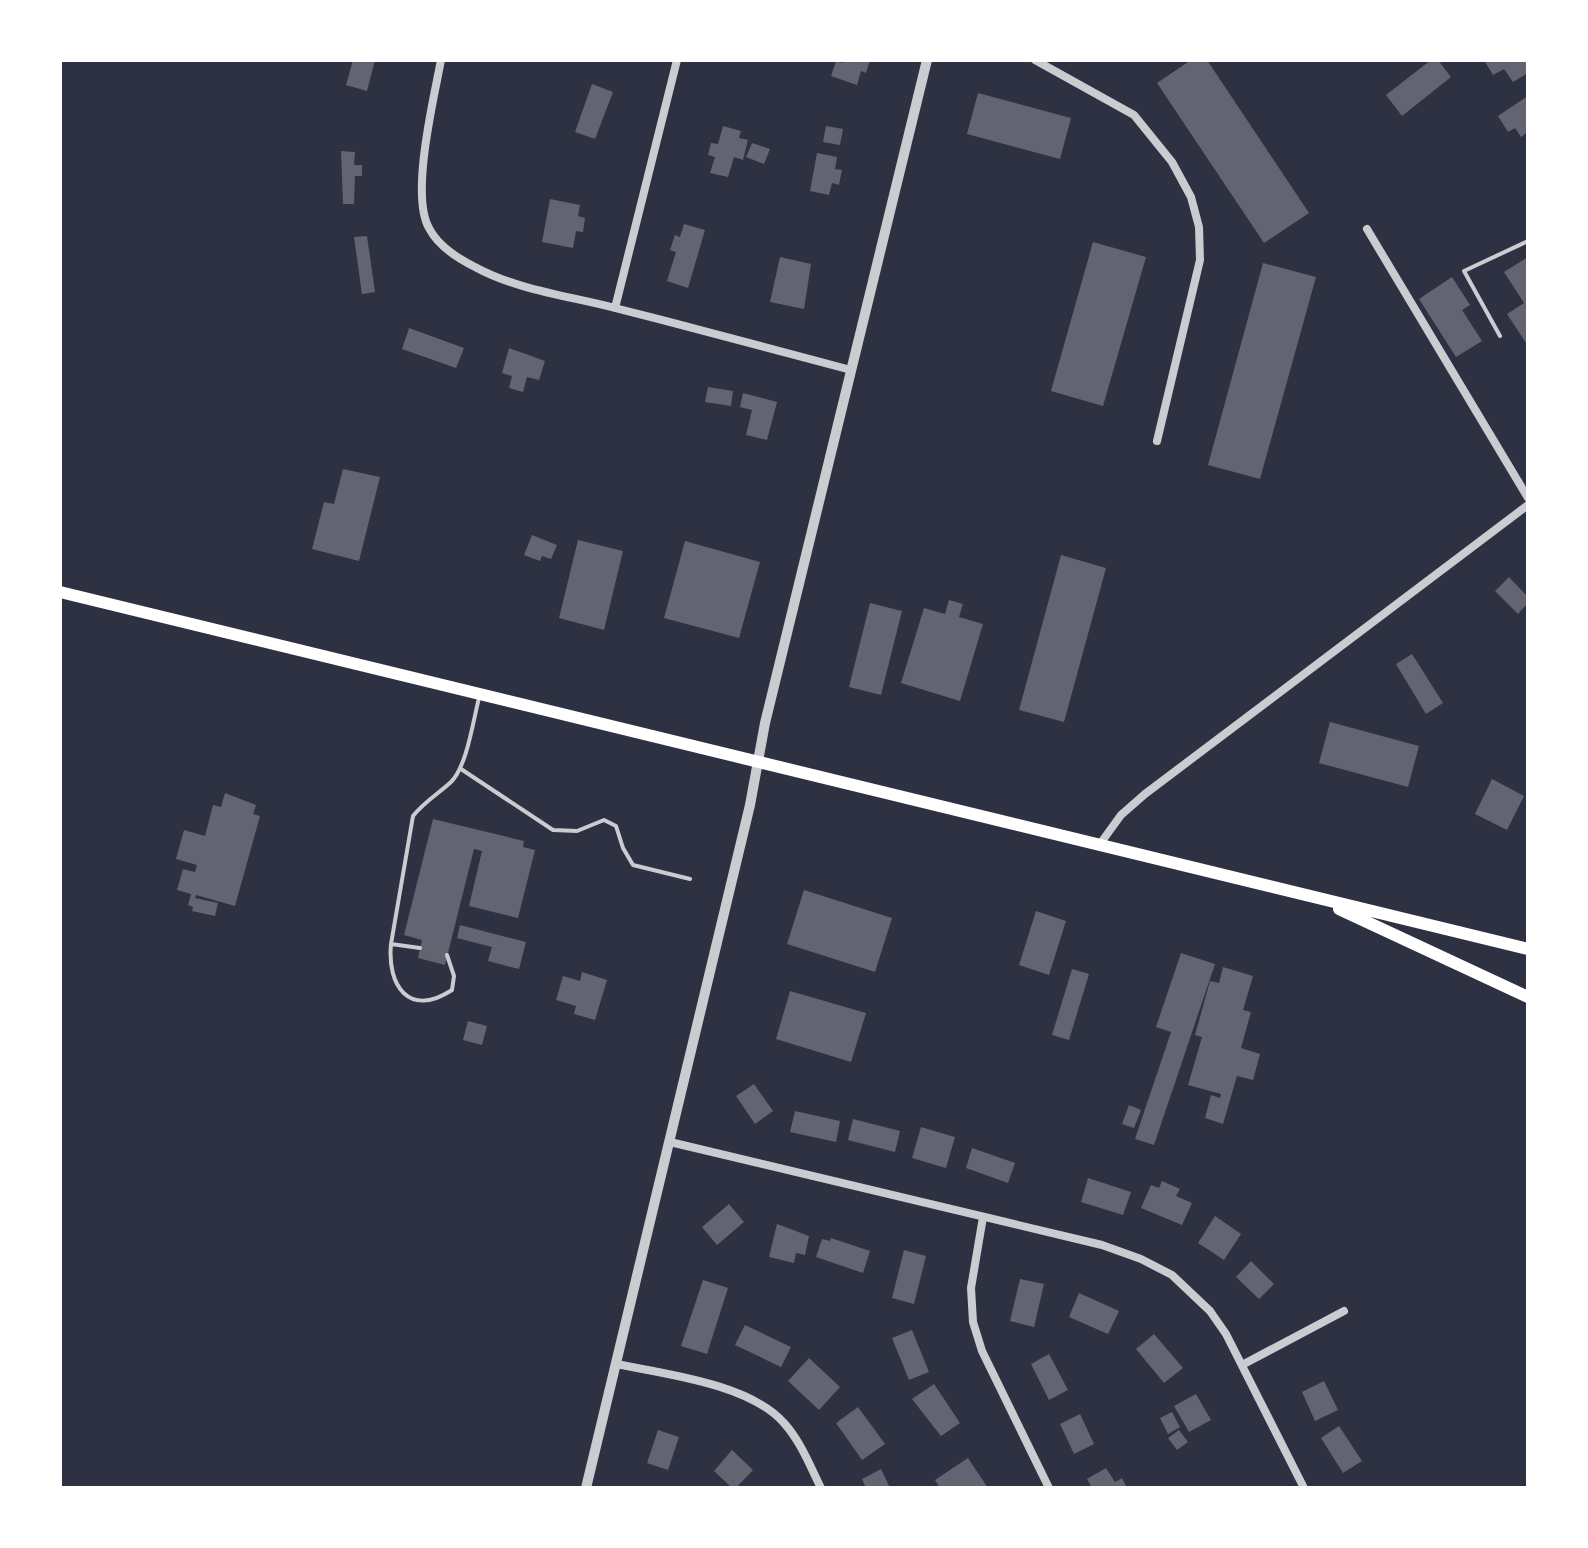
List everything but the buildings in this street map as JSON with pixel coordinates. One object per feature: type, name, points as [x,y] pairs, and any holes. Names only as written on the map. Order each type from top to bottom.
[{"type":"highway","points":[[60,592],[1528,949]]},
{"type":"highway","points":[[1314,897],[1528,997]]},
{"type":"street","points":[[441,60],[421,192],[423,214],[428,228],[438,241],[476,268],[533,288],[851,370]]},
{"type":"street","points":[[615,308],[677,60]]},
{"type":"street","points":[[586,1488],[750,805],[765,723],[927,60]]},
{"type":"street","points":[[1035,60],[1134,115],[1172,162],[1191,197],[1199,227],[1200,260],[1157,441]]},
{"type":"street","points":[[1367,229],[1528,498]]},
{"type":"street","points":[[1100,844],[1121,815],[1145,794],[1528,505]]},
{"type":"street","points":[[670,1142],[1102,1245],[1141,1259],[1172,1275],[1210,1311],[1226,1334],[1304,1488]]},
{"type":"street","points":[[983,1217],[971,1288],[973,1322],[982,1351],[1049,1488]]},
{"type":"street","points":[[1242,1365],[1344,1311]]},
{"type":"street","points":[[616,1364],[713,1386],[765,1407],[792,1432],[821,1488]]},
{"type":"lane","points":[[1500,336],[1464,271],[1528,241]]},
{"type":"lane","points":[[447,955],[454,976],[452,990],[437,999],[421,1001],[408,997],[396,985],[389,962],[413,816],[461,769],[480,695]]},
{"type":"lane","points":[[461,769],[553,830],[577,831],[604,820],[616,826],[633,865],[690,879]]},
{"type":"lane","points":[[391,944],[420,948]]}]
